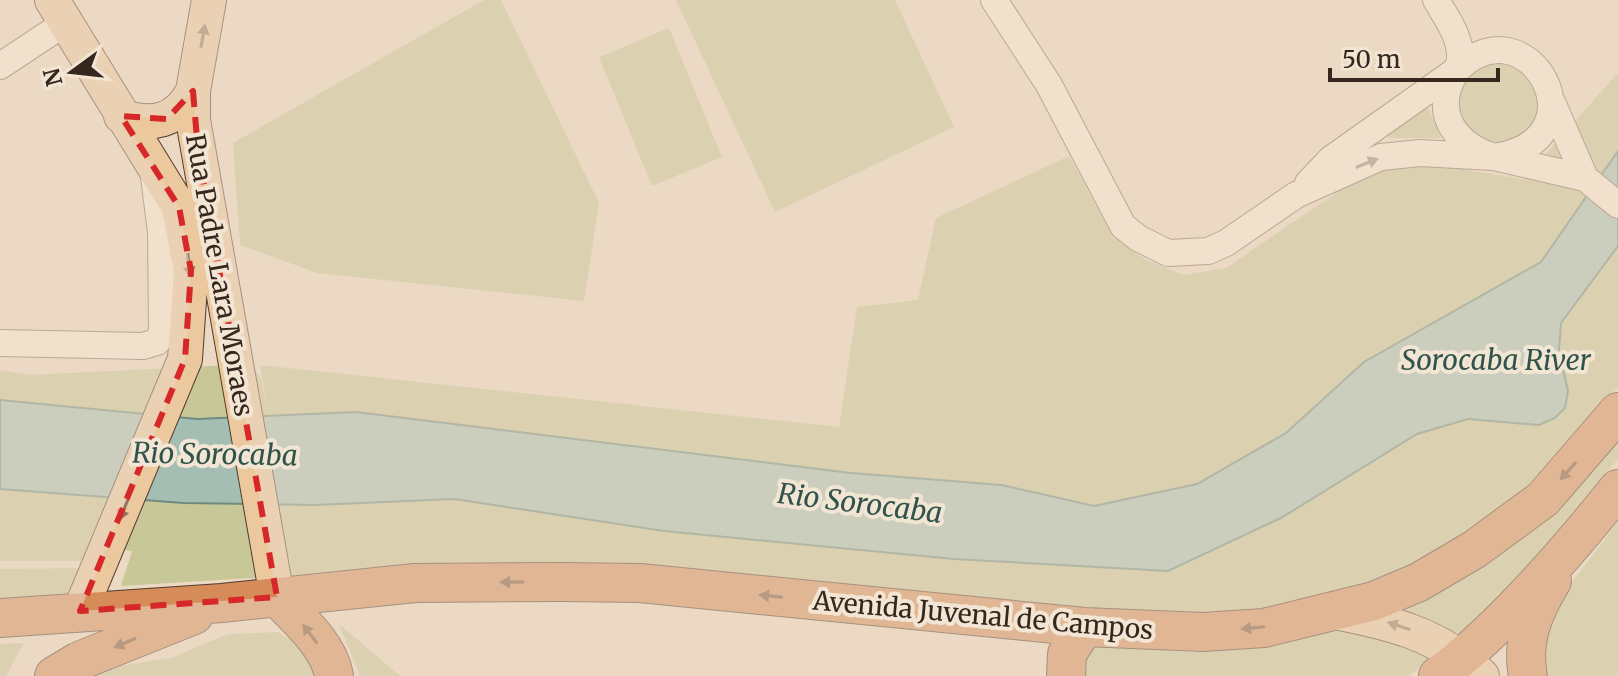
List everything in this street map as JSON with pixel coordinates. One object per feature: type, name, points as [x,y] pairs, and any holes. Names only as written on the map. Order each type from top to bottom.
[{"type":"highway","name":"Avenida Juvenal de Campos","points":[[222,603],[415,583],[640,583],[1084,627],[1203,632],[1264,628],[1374,601],[1407,587],[1475,549],[1543,499],[1618,412]]},
{"type":"highway","points":[[1461,670],[1618,489]]},
{"type":"highway","points":[[1528,676],[1529,630],[1535,612],[1581,535]]},
{"type":"highway","points":[[277,597],[310,631],[334,676]]},
{"type":"highway","points":[[0,618],[222,603]]},
{"type":"highway","points":[[54,676],[79,661],[222,603]]},
{"type":"highway","points":[[33,676],[80,611]]},
{"type":"highway","points":[[1066,676],[1067,654],[1084,627]]},
{"type":"main road","name":"Rua Padre Lara Moraes","points":[[209,0],[193,91],[198,151],[277,597]]},
{"type":"main road","points":[[58,12],[179,207],[191,271],[185,359],[80,611]]},
{"type":"main road","points":[[121,116],[145,122],[167,119],[186,105],[193,91]]},
{"type":"main road","points":[[1329,611],[1396,624],[1461,670]]},
{"type":"street","points":[[994,0],[1049,85],[1123,226],[1138,238],[1168,253],[1208,251],[1226,243],[1296,195],[1331,159],[1481,53],[1498,49],[1516,52],[1531,60],[1543,74],[1585,178]]},
{"type":"street","points":[[1436,0],[1457,39],[1458,69],[1446,94],[1452,128],[1463,142],[1494,157],[1528,147],[1541,135],[1549,120],[1552,102]]},
{"type":"street","points":[[0,66],[58,12]]},
{"type":"street","points":[[1296,195],[1391,155],[1439,153],[1494,157],[1585,178],[1618,205]]},
{"type":"street","points":[[0,343],[143,346],[157,342],[162,331],[161,232],[153,167]]},
{"type":"highlighted area","points":[[193,91],[198,151],[277,597],[80,611],[185,359],[191,271],[179,207],[121,116],[167,119]]},
{"type":"shaded area","points":[[484,0],[501,0],[599,203],[584,301],[317,273],[240,245],[233,143]]},
{"type":"shaded area","points":[[676,0],[895,0],[954,127],[775,212]]},
{"type":"shaded area","points":[[669,28],[722,157],[652,186],[599,57]]},
{"type":"shaded area","points":[[1499,61],[1515,64],[1528,73],[1537,86],[1540,102],[1537,118],[1528,131],[1515,140],[1499,143],[1483,140],[1470,131],[1461,118],[1458,102],[1461,86],[1470,73],[1483,64]]},
{"type":"shaded area","points":[[1618,73],[1618,387],[1525,495],[1414,573],[1335,598],[1227,615],[334,573],[121,586],[132,551],[91,546],[87,561],[0,561],[0,370],[30,375],[251,364],[261,379],[269,418],[260,365],[839,427],[857,307],[918,300],[936,218],[1069,156],[1113,237],[1146,260],[1184,275],[1226,268],[1355,180],[1400,165],[1423,163],[1523,179]]},
{"type":"shaded area","points":[[1427,105],[1441,138],[1388,138],[1387,134]]},
{"type":"shaded area","points":[[1618,438],[1618,459],[1513,583],[1462,635],[1396,610]]},
{"type":"shaded area","points":[[1618,522],[1618,676],[1549,676],[1543,644],[1554,606]]},
{"type":"shaded area","points":[[88,568],[73,594],[0,600],[0,569]]},
{"type":"shaded area","points":[[339,624],[400,676],[360,676]]},
{"type":"shaded area","points":[[1332,626],[1384,632],[1434,655],[1409,676],[1076,676],[1081,654],[1103,645],[1211,651],[1252,645]]},
{"type":"shaded area","points":[[278,632],[302,647],[320,676],[72,676],[79,672],[171,658],[228,634]]},
{"type":"shaded area","points":[[24,643],[6,676],[0,676],[0,644]]},
{"type":"water","name":"Sorocaba River","points":[[1618,151],[1618,246],[1561,323],[1559,350],[1568,391],[1565,408],[1555,418],[1539,425],[1468,419],[1417,434],[1281,518],[1168,571],[954,559],[664,531],[454,499],[315,505],[183,503],[0,489],[0,400],[197,419],[356,412],[851,473],[1002,485],[1094,506],[1197,484],[1286,433],[1364,362],[1541,262]]},
{"type":"water label","name":"Rio Sorocaba","points":[[215,454]]},
{"type":"water label","name":"Rio Sorocaba","points":[[860,503]]}]
